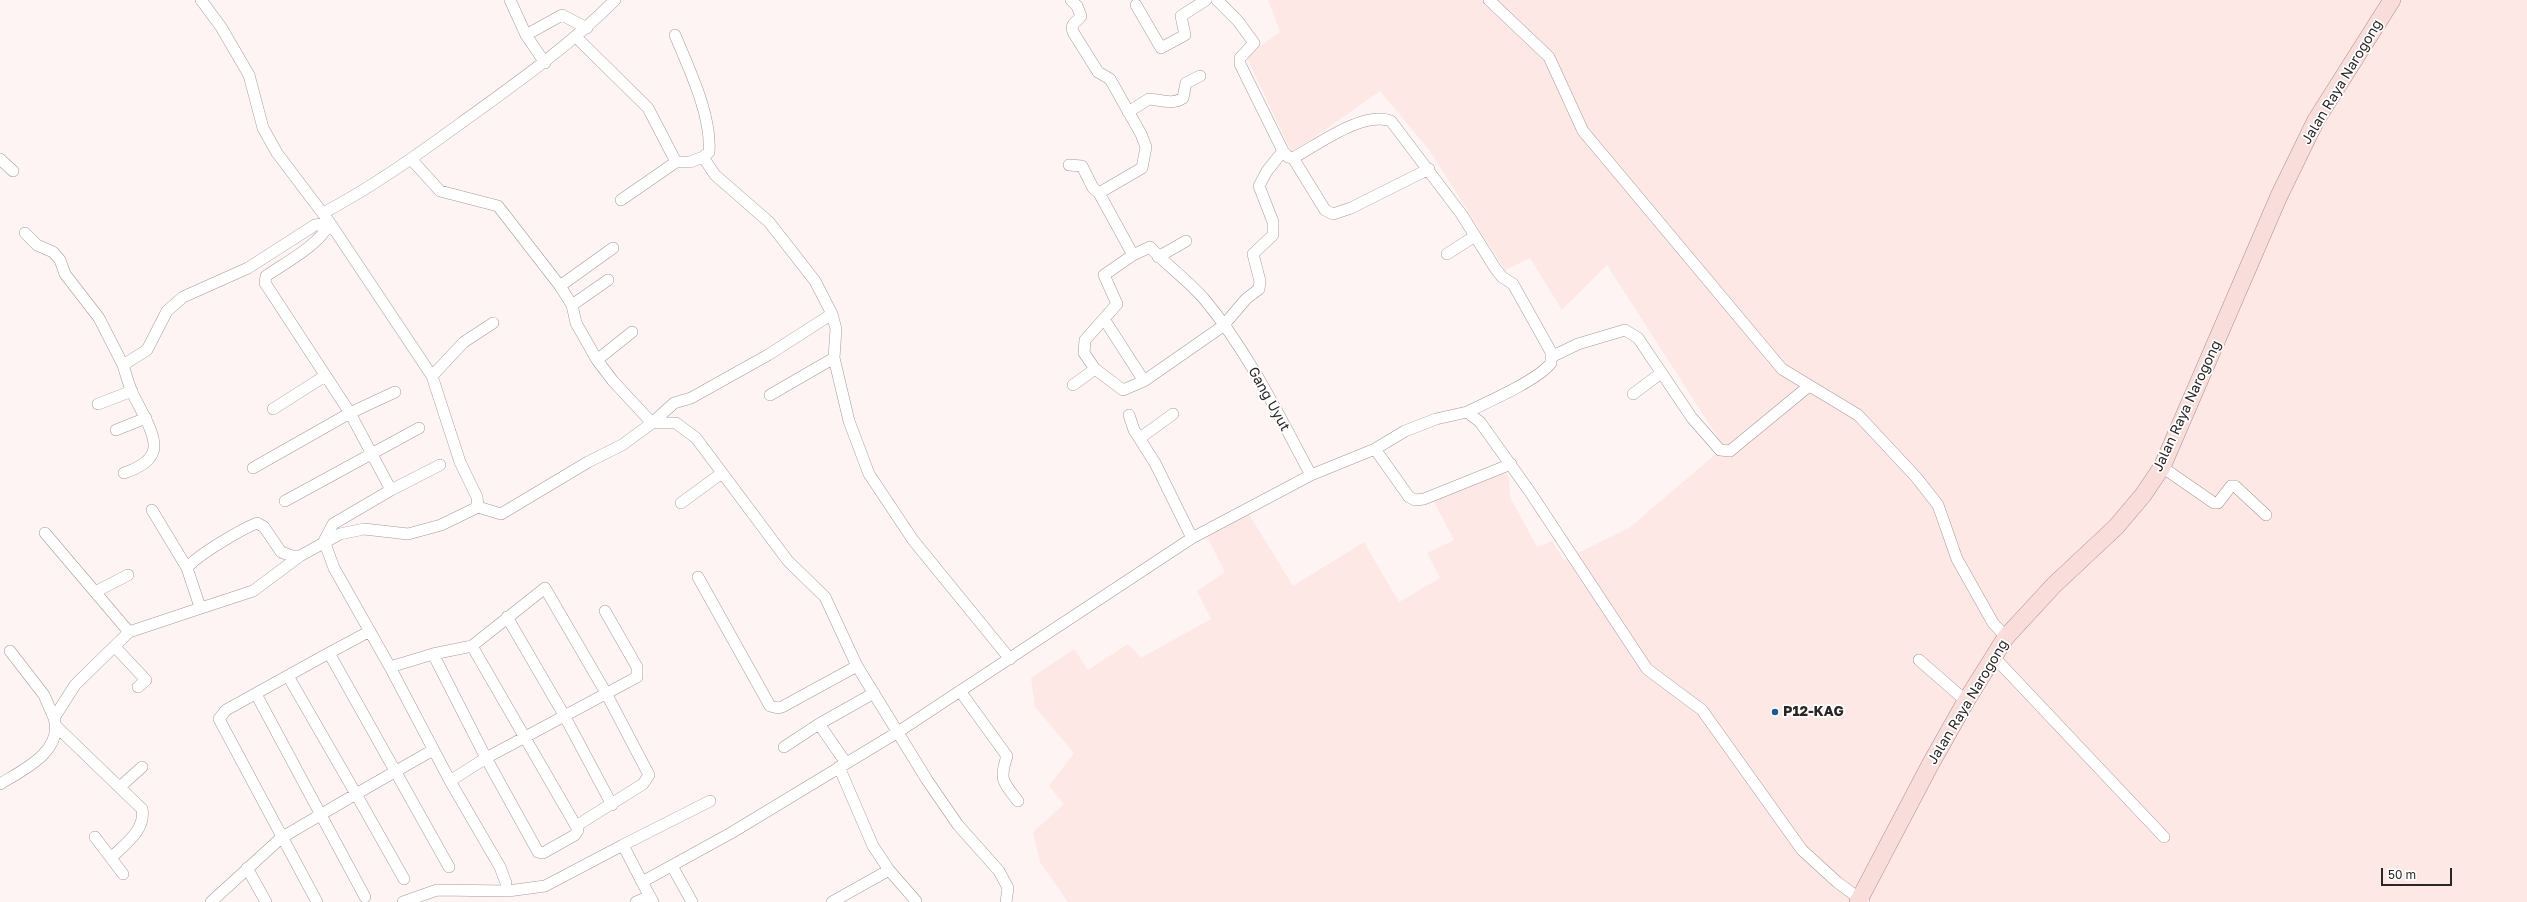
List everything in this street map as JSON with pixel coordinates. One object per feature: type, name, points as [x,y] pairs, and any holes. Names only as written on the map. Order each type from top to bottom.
[{"type":"main road","name":"Jalan Raya Narogong","points":[[1860,901],[1966,701],[2006,637],[2054,585],[2116,527],[2143,494],[2162,467],[2279,196],[2316,120],[2392,0]]},
{"type":"street","points":[[201,0],[221,28],[248,75],[263,128],[277,153],[330,223],[432,376],[460,462],[477,497],[478,507]]},
{"type":"street","points":[[510,0],[526,35],[545,63]]},
{"type":"street","points":[[323,214],[411,159],[545,63],[587,28],[615,0]]},
{"type":"street","points":[[1071,0],[1077,6],[1081,16],[1074,22],[1072,27],[1073,32],[1098,72],[1110,79],[1145,143],[1144,162],[1142,168],[1099,193]]},
{"type":"street","points":[[1136,5],[1161,48],[1185,35],[1182,16],[1206,0]]},
{"type":"street","points":[[1216,0],[1238,21],[1254,43],[1239,61],[1283,151],[1288,157],[1293,158],[1325,210],[1333,214],[1351,208],[1429,169]]},
{"type":"street","points":[[1489,0],[1549,57],[1583,131],[1782,369],[1858,415],[1925,488],[1938,505],[1957,559],[1993,624],[2006,637]]},
{"type":"street","points":[[526,35],[562,15],[587,28]]},
{"type":"street","points":[[621,200],[676,162],[690,162],[703,157],[709,152],[710,141],[698,91],[675,35]]},
{"type":"street","points":[[576,37],[648,108],[676,162]]},
{"type":"street","points":[[1128,112],[1149,99],[1173,103],[1180,101],[1184,98],[1186,83],[1200,76]]},
{"type":"street","points":[[642,882],[731,834],[898,732],[1010,659],[1107,592],[1192,538],[1311,475],[1375,449],[1405,431],[1436,419],[1467,412],[1547,369],[1551,363],[1548,346],[1513,284],[1502,277],[1495,268],[1429,169],[1397,126],[1385,118],[1354,124],[1293,158]]},
{"type":"street","points":[[1069,165],[1082,166],[1092,188],[1099,193],[1133,255],[1104,275],[1117,304],[1085,340],[1084,352],[1095,369],[1123,390],[1144,381],[1224,326],[1246,299],[1259,289],[1253,254],[1273,235],[1272,222],[1259,186],[1266,171],[1283,151]]},
{"type":"street","points":[[703,157],[715,175],[769,222],[815,281],[832,314],[836,329],[834,358],[849,421],[869,474],[913,540],[1010,659]]},
{"type":"street","points":[[0,159],[13,170]]},
{"type":"street","points":[[411,159],[440,191],[498,206],[560,286],[572,305],[576,323],[597,360],[612,381],[652,423],[676,423],[696,438],[788,561],[825,597],[857,666],[927,780],[958,825],[999,871],[1008,888],[1006,902]]},
{"type":"street","points":[[123,365],[147,350],[167,311],[183,297],[248,268],[315,225],[330,223]]},
{"type":"street","points":[[330,223],[326,230],[313,243],[266,276],[265,283],[350,413],[391,490]]},
{"type":"street","points":[[25,233],[37,245],[53,252],[60,260],[65,274],[99,318],[123,365],[132,391],[146,418],[154,446],[153,454],[137,468],[124,474]]},
{"type":"street","points":[[1447,254],[1475,236]]},
{"type":"street","points":[[1158,257],[1186,241]]},
{"type":"street","name":"Gang Uyut","points":[[1133,255],[1150,247],[1158,257],[1184,276],[1224,326],[1256,373],[1311,475]]},
{"type":"street","points":[[560,286],[613,248]]},
{"type":"street","points":[[572,305],[608,280]]},
{"type":"street","points":[[0,784],[44,755],[52,743],[55,722],[75,685],[129,632],[253,591],[300,556],[324,541],[340,534],[364,529],[408,534],[441,525],[478,507],[501,514],[588,462],[622,445],[652,423],[674,403],[691,398],[768,355],[832,314]]},
{"type":"street","points":[[1104,319],[1144,381]]},
{"type":"street","points":[[432,376],[464,342],[494,322]]},
{"type":"street","points":[[1551,357],[1578,344],[1625,330],[1638,338],[1692,418],[1720,450],[1730,451],[1809,386]]},
{"type":"street","points":[[597,360],[632,332]]},
{"type":"street","points":[[770,396],[834,358]]},
{"type":"street","points":[[1073,385],[1095,369]]},
{"type":"street","points":[[1633,394],[1661,373]]},
{"type":"street","points":[[273,409],[325,376]]},
{"type":"street","points":[[98,404],[132,391]]},
{"type":"street","points":[[253,468],[350,413],[395,392]]},
{"type":"street","points":[[1467,412],[1480,422],[1511,464],[1615,617],[1647,669],[1702,710],[1802,850],[1860,901]]},
{"type":"street","points":[[1140,438],[1173,414]]},
{"type":"street","points":[[1129,415],[1140,438],[1155,463],[1192,538]]},
{"type":"street","points":[[116,430],[146,418]]},
{"type":"street","points":[[285,500],[418,428]]},
{"type":"street","points":[[1375,449],[1409,497],[1415,500],[1424,499],[1511,464]]},
{"type":"street","points":[[440,465],[391,490],[333,524],[324,541],[334,568],[390,667],[450,781],[500,867],[506,883]]},
{"type":"street","points":[[2162,467],[2214,503],[2218,503],[2231,486],[2235,486],[2266,515]]},
{"type":"street","points":[[681,503],[722,473]]},
{"type":"street","points":[[152,510],[187,568],[199,604],[198,609]]},
{"type":"street","points":[[187,568],[201,555],[245,528],[257,523],[264,526],[281,552],[292,556],[300,556]]},
{"type":"street","points":[[45,533],[129,632]]},
{"type":"street","points":[[95,592],[128,575]]},
{"type":"street","points":[[698,577],[770,706],[778,708],[782,707],[857,666]]},
{"type":"street","points":[[390,667],[433,654],[472,646],[545,588],[606,693],[649,775],[643,784],[612,805],[576,826]]},
{"type":"street","points":[[450,781],[486,758],[525,738],[564,715],[633,680],[637,676],[637,667],[605,611]]},
{"type":"street","points":[[507,617],[564,715],[612,805]]},
{"type":"street","points":[[317,902],[281,838],[219,719],[226,710],[370,631]]},
{"type":"street","points":[[433,654],[486,758],[538,852],[542,853],[575,835],[578,830],[472,646]]},
{"type":"street","points":[[115,647],[146,680],[138,687]]},
{"type":"street","points":[[10,651],[44,695],[55,722],[142,808],[144,817],[139,829],[111,858]]},
{"type":"street","points":[[329,653],[449,866]]},
{"type":"street","points":[[1993,656],[2164,837]]},
{"type":"street","points":[[1919,660],[1966,701]]},
{"type":"street","points":[[288,676],[404,879]]},
{"type":"street","points":[[960,692],[1007,756],[1002,772],[1003,782],[1018,800]]},
{"type":"street","points":[[784,747],[819,724],[874,693]]},
{"type":"street","points":[[256,694],[319,814],[365,897]]},
{"type":"street","points":[[819,724],[842,765],[872,846],[889,870],[916,901]]},
{"type":"street","points":[[213,901],[281,838],[319,814],[433,750]]},
{"type":"street","points":[[121,786],[142,767]]},
{"type":"street","points":[[403,902],[437,890],[508,891],[545,886],[710,801]]},
{"type":"street","points":[[95,837],[123,874]]},
{"type":"street","points":[[623,845],[651,899],[636,902]]},
{"type":"street","points":[[672,866],[692,902]]},
{"type":"street","points":[[247,868],[266,902]]},
{"type":"street","points":[[832,902],[889,870]]},
{"type":"shaded area","points":[[1268,0],[2527,0],[2527,902],[1068,902],[1040,862],[1033,832],[1064,804],[1049,786],[1074,753],[1035,707],[1031,678],[1074,649],[1088,670],[1128,644],[1141,658],[1211,619],[1197,591],[1225,572],[1206,535],[1247,511],[1293,586],[1364,542],[1399,602],[1440,578],[1427,553],[1454,540],[1433,500],[1501,469],[1509,477],[1510,497],[1537,547],[1552,541],[1564,560],[1629,528],[1724,447],[1607,265],[1562,310],[1530,258],[1505,270],[1430,151],[1380,91],[1292,153],[1246,56],[1280,32]]},
{"type":"place","name":"P12-KAG","points":[[1775,712]]}]
